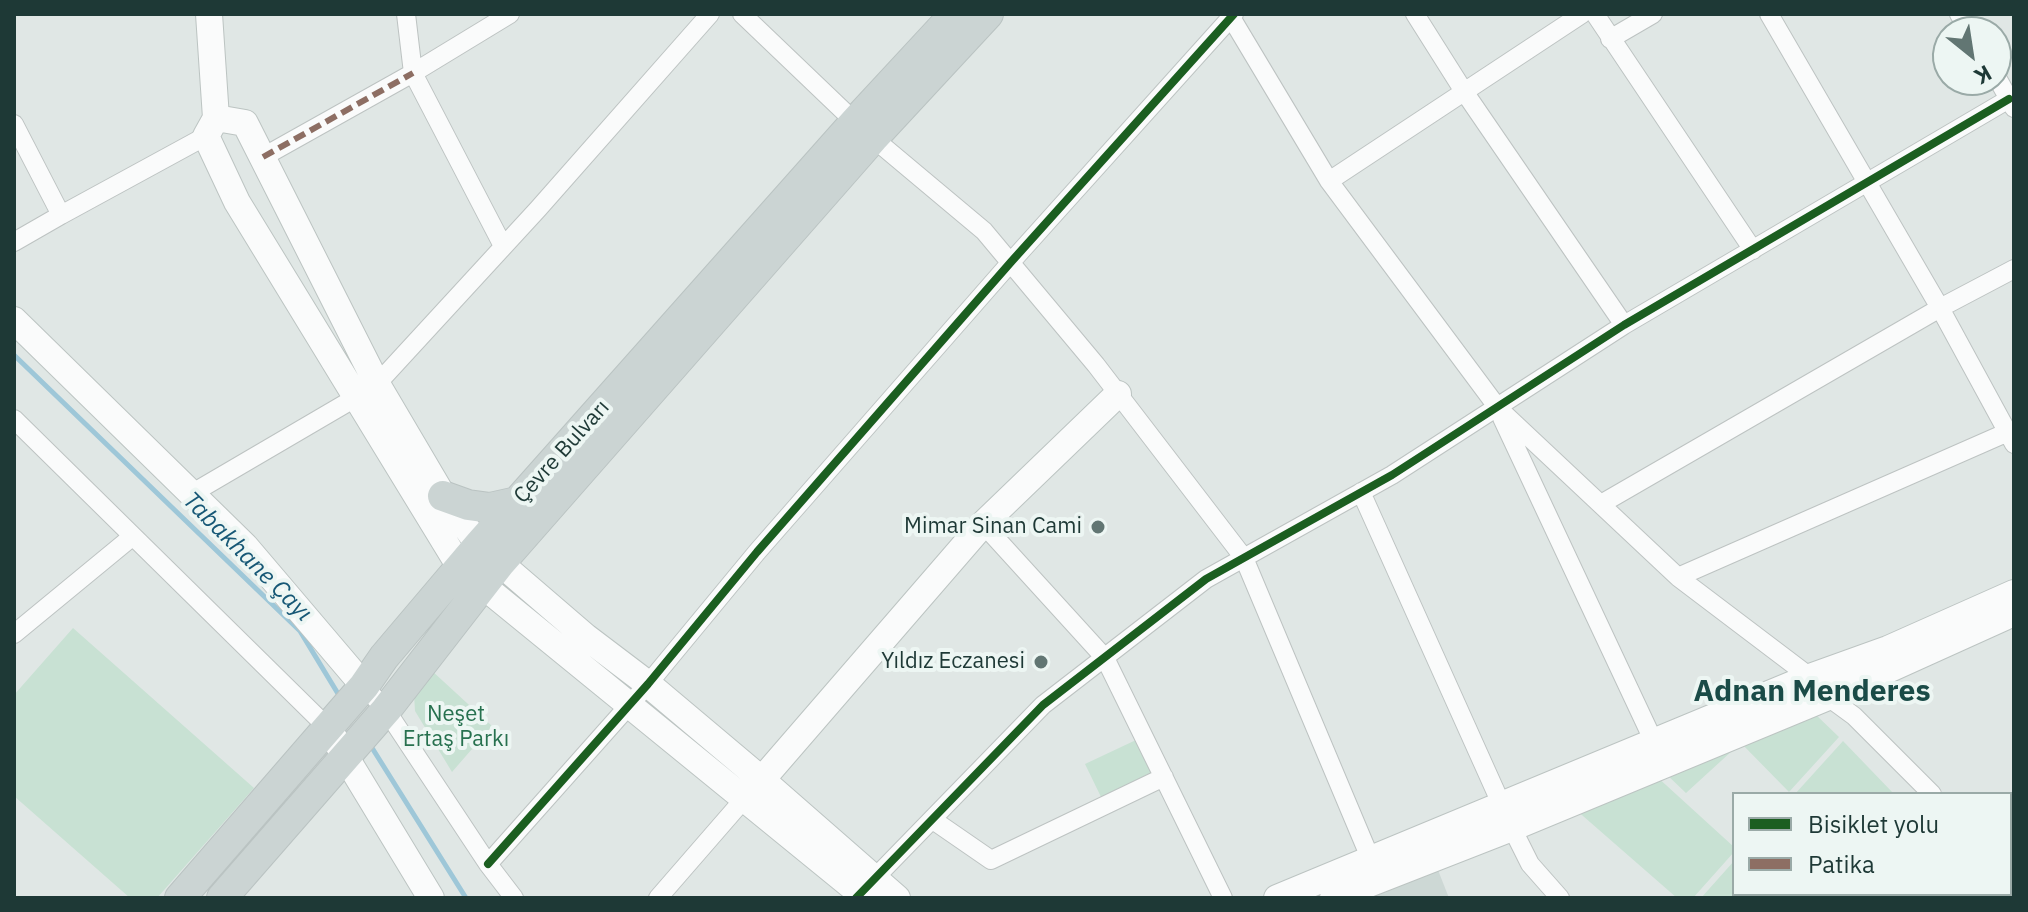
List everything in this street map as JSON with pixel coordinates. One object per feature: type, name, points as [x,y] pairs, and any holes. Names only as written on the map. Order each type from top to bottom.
[{"type":"main road","points":[[209,14],[211,127],[237,202],[481,565],[629,704],[753,789]]},
{"type":"main road","name":"Çevre Bulvarı","points":[[180,898],[346,707],[384,657],[481,565],[864,130],[955,14]]},
{"type":"main road","name":"Çevre Bulvarı","points":[[222,898],[365,734],[481,565],[517,502],[864,130],[988,14]]},
{"type":"main road","points":[[211,127],[245,123],[263,157],[366,391],[443,496],[481,565],[648,684],[753,789],[864,892],[897,898]]},
{"type":"main road","points":[[14,320],[245,546],[365,734],[423,895]]},
{"type":"main road","points":[[753,789],[983,524],[1118,394]]},
{"type":"main road","points":[[443,496],[468,505],[490,508],[517,502]]},
{"type":"main road","points":[[1333,898],[1508,817],[1654,742],[1810,677],[1888,649],[2014,593]]},
{"type":"main road","points":[[1277,898],[1371,860],[1508,817],[1828,697],[2014,613]]},
{"type":"street","points":[[406,14],[413,73],[503,246]]},
{"type":"street","points":[[263,157],[413,73],[510,14]]},
{"type":"street","points":[[191,494],[366,391],[503,246],[710,14]]},
{"type":"street","points":[[742,14],[864,130],[984,231],[1118,394],[1244,558],[1371,860]]},
{"type":"street","points":[[1415,14],[1463,90],[1624,325]]},
{"type":"street","points":[[1329,181],[1582,14]]},
{"type":"street","points":[[1595,14],[1753,250]]},
{"type":"street","points":[[1610,39],[1653,14]]},
{"type":"street","points":[[1678,577],[2011,438],[1940,308],[1769,14]]},
{"type":"street","points":[[488,864],[648,684],[757,552],[1231,15],[1329,181],[1498,408],[1678,577],[1810,677],[1930,792]]},
{"type":"street","points":[[864,892],[1043,705],[1206,579],[1361,492],[1498,408],[1624,325],[1867,182],[2012,104]]},
{"type":"street","points":[[14,124],[61,215]]},
{"type":"street","points":[[14,242],[211,127]]},
{"type":"street","points":[[1601,504],[1940,308],[2014,269]]},
{"type":"street","points":[[1498,408],[1654,742]]},
{"type":"street","points":[[14,419],[133,536],[346,707],[365,734],[488,864],[514,898]]},
{"type":"street","points":[[1361,492],[1530,864],[1560,898]]},
{"type":"street","points":[[983,524],[1105,658],[1223,898]]},
{"type":"street","points":[[14,634],[133,536]]},
{"type":"street","points":[[933,820],[991,860],[1164,777]]},
{"type":"street","points":[[658,898],[753,789]]},
{"type":"shaded area","points":[[1438,870],[1449,898],[1370,898]]},
{"type":"green space","points":[[73,628],[254,788],[157,898],[130,898],[14,796],[14,695]]},
{"type":"green space","name":"Neşet Ertaş Parkı","points":[[431,670],[492,726],[452,772],[415,711],[414,694]]},
{"type":"green space","points":[[1813,712],[1839,737],[1789,792],[1738,740]]},
{"type":"green space","points":[[1136,740],[1153,774],[1102,799],[1085,764]]},
{"type":"green space","points":[[1843,741],[1892,792],[1797,792]]},
{"type":"green space","points":[[1733,750],[1686,793],[1664,772]]},
{"type":"green space","points":[[1655,775],[1732,845],[1732,854],[1693,898],[1677,898],[1575,809]]},
{"type":"green space","points":[[1732,863],[1732,896],[1892,896],[1890,898],[1701,898]]},
{"type":"waterway","name":"Tabakhane Çayı","points":[[14,355],[300,631],[340,697]]},
{"type":"waterway","name":"Tabakhane Çayı","points":[[369,743],[466,898]]},
{"type":"marked path","points":[[263,157],[413,73]]},
{"type":"cycle path","points":[[488,864],[648,684],[757,552],[1011,262],[1234,14]]},
{"type":"cycle path","points":[[856,898],[1043,705],[1206,579],[1392,475],[1624,325],[2009,99]]},
{"type":"place","name":"Mimar Sinan Cami","points":[[1098,527]]},
{"type":"place","name":"Yıldız Eczanesi","points":[[1041,662]]},
{"type":"district","name":"Adnan Menderes","points":[[1812,692]]}]
